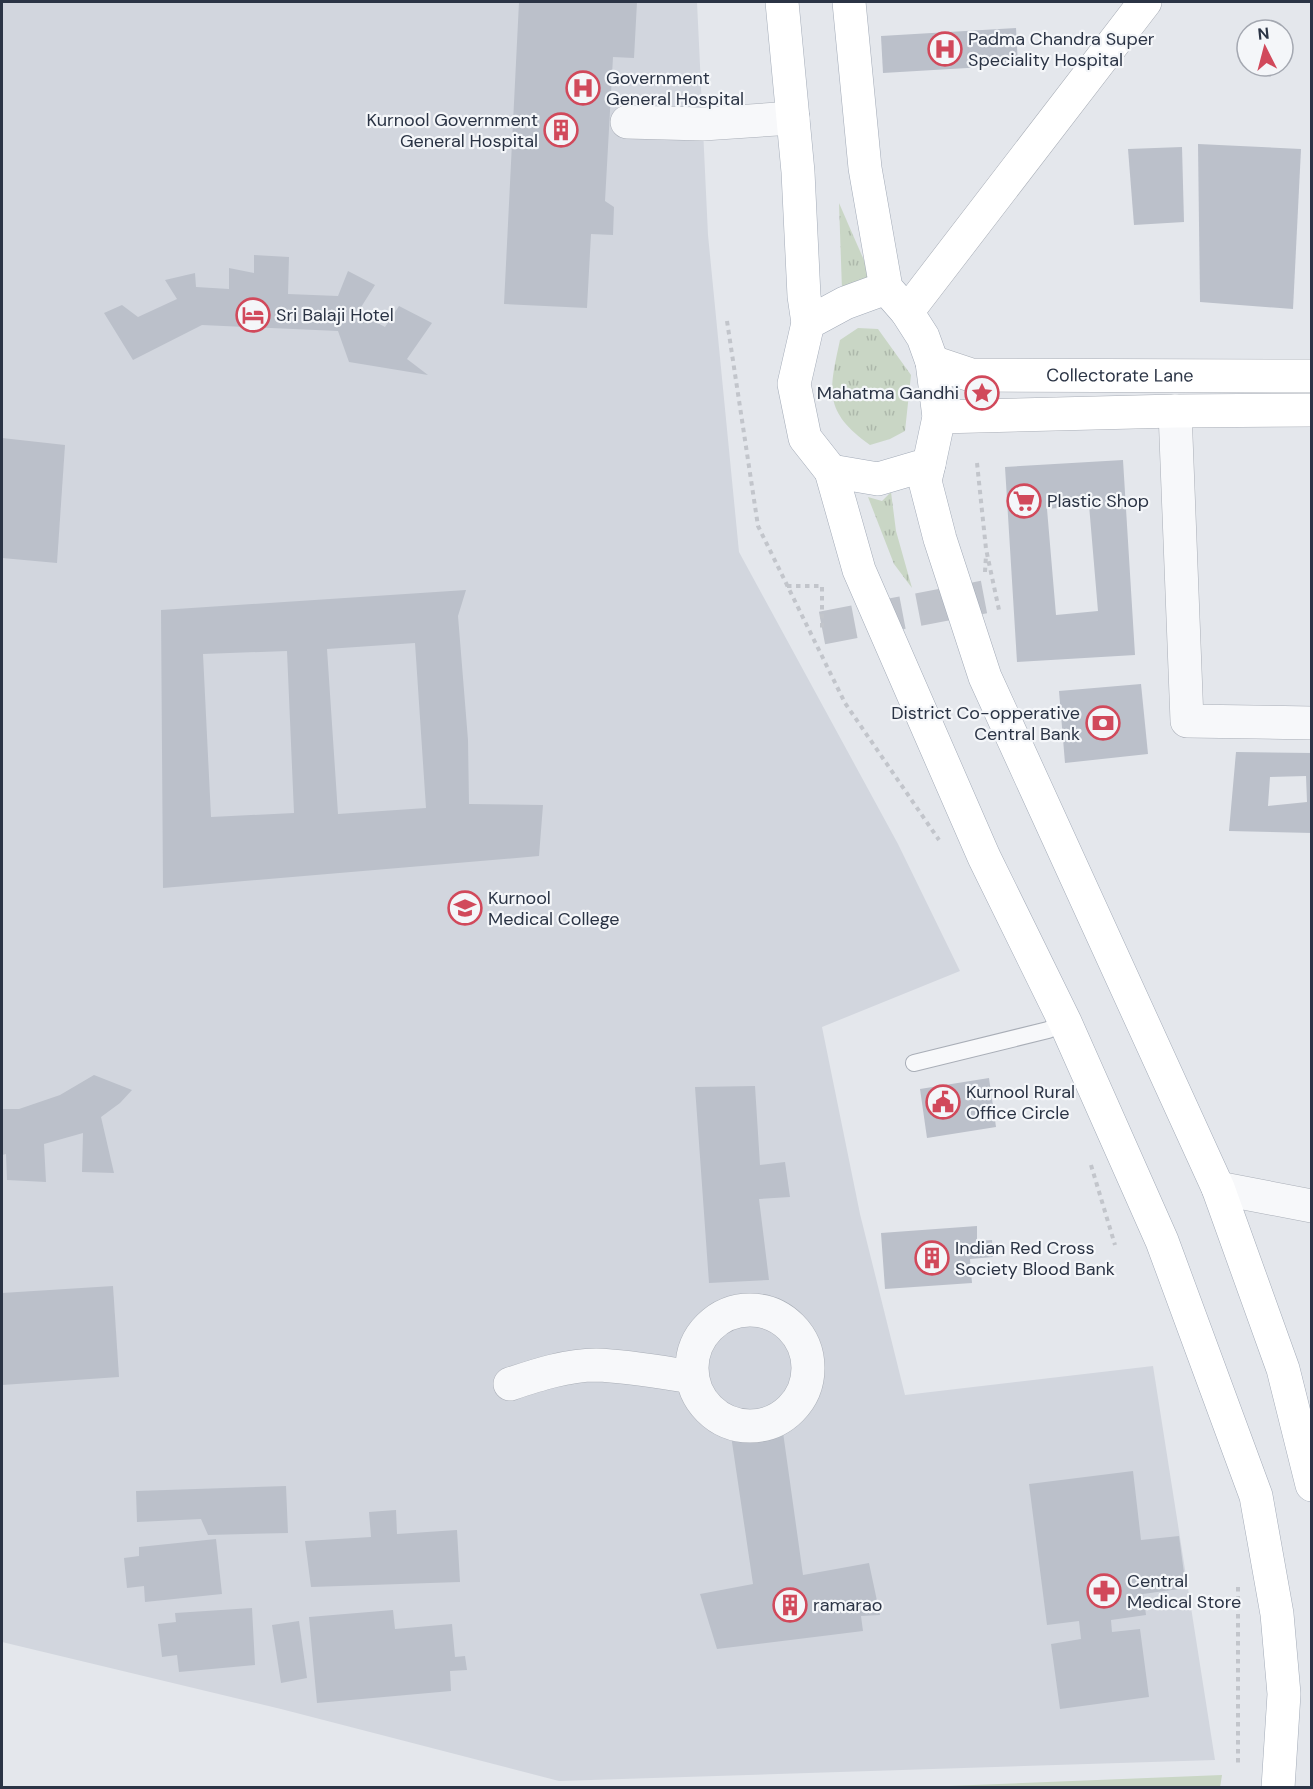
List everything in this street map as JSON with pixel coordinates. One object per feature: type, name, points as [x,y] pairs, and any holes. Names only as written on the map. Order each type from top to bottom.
[{"type":"main road","points":[[782,2],[798,172],[804,296],[808,323],[794,384],[806,438],[831,471],[859,570],[984,856],[1065,1022],[1162,1240],[1256,1496],[1277,1614],[1284,1694],[1278,1788]]},
{"type":"main road","points":[[849,2],[865,168],[897,300],[923,338],[932,362],[939,417],[925,481],[939,539],[985,677],[1218,1188],[1283,1369],[1311,1485]]},
{"type":"main road","points":[[808,323],[845,303],[897,300],[1145,2]]},
{"type":"main road","name":"Collectorate Lane","points":[[932,362],[971,375],[1311,376]]},
{"type":"main road","points":[[1175,375],[1175,411]]},
{"type":"main road","name":"Collectorate Lane","points":[[939,417],[1311,410]]},
{"type":"main road","points":[[831,471],[878,479],[929,464]]},
{"type":"street","points":[[627,122],[703,124],[793,118]]},
{"type":"street","points":[[1175,411],[1187,721],[1311,723]]},
{"type":"street","points":[[1218,1188],[1311,1206]]},
{"type":"street","points":[[510,1384],[548,1372],[594,1365],[692,1377]]},
{"type":"lane","points":[[914,1062],[1048,1030],[1065,1022]]},
{"type":"path","points":[[727,321],[758,526],[844,703],[940,840]]},
{"type":"path","points":[[787,586],[822,586],[822,628]]},
{"type":"path","points":[[1088,1156],[1115,1245]]},
{"type":"path","points":[[1236,1576],[1238,1587],[1238,1764]]},
{"type":"shaded area","name":"Kurnool Medical College","points":[[2,2],[697,2],[708,235],[739,552],[898,844],[960,971],[822,1027],[860,1214],[905,1395],[1153,1366],[1215,1760],[559,1781],[281,1709],[2,1642]]},
{"type":"green space","points":[[839,203],[873,281],[842,290]]},
{"type":"green space","points":[[858,328],[878,329],[911,375],[905,431],[890,439],[870,445],[844,421],[833,399],[833,373],[840,340]]},
{"type":"green space","points":[[891,492],[896,531],[912,588],[894,564],[868,497],[882,501]]},
{"type":"green space","points":[[1222,1775],[1220,1788],[923,1787]]},
{"type":"building","name":"Kurnool Government General Hospital","points":[[519,2],[637,2],[634,58],[613,57],[605,201],[614,207],[613,235],[591,234],[587,308],[504,304]]},
{"type":"building","points":[[1016,28],[1018,65],[883,73],[881,36]]},
{"type":"building","points":[[1198,144],[1301,149],[1293,309],[1200,302]]},
{"type":"building","points":[[1182,147],[1184,222],[1134,225],[1128,149]]},
{"type":"building","name":"Sri Balaji Hotel","points":[[254,255],[289,257],[288,294],[338,296],[348,271],[375,285],[358,312],[385,327],[399,306],[432,323],[407,359],[428,375],[349,362],[338,331],[202,325],[133,360],[104,313],[122,305],[138,317],[177,299],[165,280],[195,273],[196,287],[229,289],[229,268],[254,273]]},
{"type":"building","points":[[2,438],[65,445],[57,563],[2,558]]},
{"type":"building","points":[[1123,460],[1135,655],[1017,662],[1005,467]],"holes":[[[1089,505],[1098,611],[1056,615],[1047,509]]]},
{"type":"building","points":[[466,590],[458,616],[468,740],[469,804],[543,805],[539,856],[163,888],[161,610]],"holes":[[[415,643],[426,808],[338,814],[327,649]],[[287,651],[294,813],[211,817],[203,654]]]},
{"type":"building","name":"District Co-opperative Central Bank","points":[[1141,684],[1148,754],[1065,763],[1059,691]]},
{"type":"building","points":[[1236,752],[1312,753],[1312,833],[1229,831]],"holes":[[[1306,776],[1307,802],[1268,806],[1270,777]]]},
{"type":"building","points":[[94,1075],[132,1090],[120,1103],[101,1117],[114,1173],[82,1172],[83,1133],[44,1144],[46,1182],[7,1180],[6,1154],[2,1155],[2,1109],[19,1109],[60,1095]]},
{"type":"building","points":[[989,1078],[996,1127],[927,1138],[920,1089]]},
{"type":"building","points":[[755,1086],[760,1165],[785,1162],[790,1197],[759,1199],[769,1280],[709,1283],[695,1087]]},
{"type":"building","name":"Indian Red Cross Society Blood Bank","points":[[977,1226],[977,1241],[992,1240],[993,1257],[970,1259],[972,1283],[885,1289],[881,1233]]},
{"type":"building","points":[[113,1286],[119,1377],[2,1385],[2,1293]]},
{"type":"building","points":[[781,1418],[803,1575],[869,1563],[880,1615],[861,1616],[863,1631],[717,1649],[700,1594],[753,1584],[729,1422],[746,1426],[764,1424]]},
{"type":"building","name":"Central Medical Store","points":[[1133,1471],[1141,1540],[1179,1536],[1186,1588],[1143,1594],[1146,1615],[1111,1620],[1112,1632],[1140,1629],[1149,1697],[1060,1709],[1051,1644],[1081,1639],[1079,1621],[1047,1625],[1029,1484]]},
{"type":"building","points":[[286,1486],[288,1533],[208,1535],[201,1519],[137,1522],[136,1491]]},
{"type":"building","points":[[396,1510],[397,1534],[457,1530],[460,1582],[311,1587],[305,1541],[371,1537],[369,1512]]},
{"type":"building","points":[[216,1539],[222,1594],[145,1602],[144,1586],[127,1588],[124,1558],[139,1556],[139,1547]]},
{"type":"building","points":[[252,1608],[255,1665],[179,1672],[177,1655],[162,1657],[158,1624],[176,1622],[175,1613]]},
{"type":"building","points":[[393,1610],[395,1629],[452,1624],[455,1657],[465,1656],[467,1670],[450,1671],[451,1691],[317,1703],[309,1617]]},
{"type":"building","points":[[299,1621],[307,1678],[281,1683],[272,1625]]},
{"type":"tunnel","points":[[822,628],[984,597]]},
{"type":"place","name":"Padma Chandra Super Speciality Hospital","points":[[945,49]]},
{"type":"place","name":"Government General Hospital","points":[[583,88]]},
{"type":"place","name":"Kurnool Government General Hospital","points":[[561,130]]},
{"type":"place","name":"Sri Balaji Hotel","points":[[253,315]]},
{"type":"place","name":"Mahatma Gandhi","points":[[982,393]]},
{"type":"place","name":"Plastic Shop","points":[[1024,501]]},
{"type":"place","name":"District Co-opperative Central Bank","points":[[1103,723]]},
{"type":"place","name":"Kurnool Medical College","points":[[465,908]]},
{"type":"place","name":"Kurnool Rural Office Circle","points":[[943,1102]]},
{"type":"place","name":"Indian Red Cross Society Blood Bank","points":[[932,1258]]},
{"type":"place","name":"Central Medical Store","points":[[1104,1591]]},
{"type":"place","name":"ramarao","points":[[790,1605]]}]
